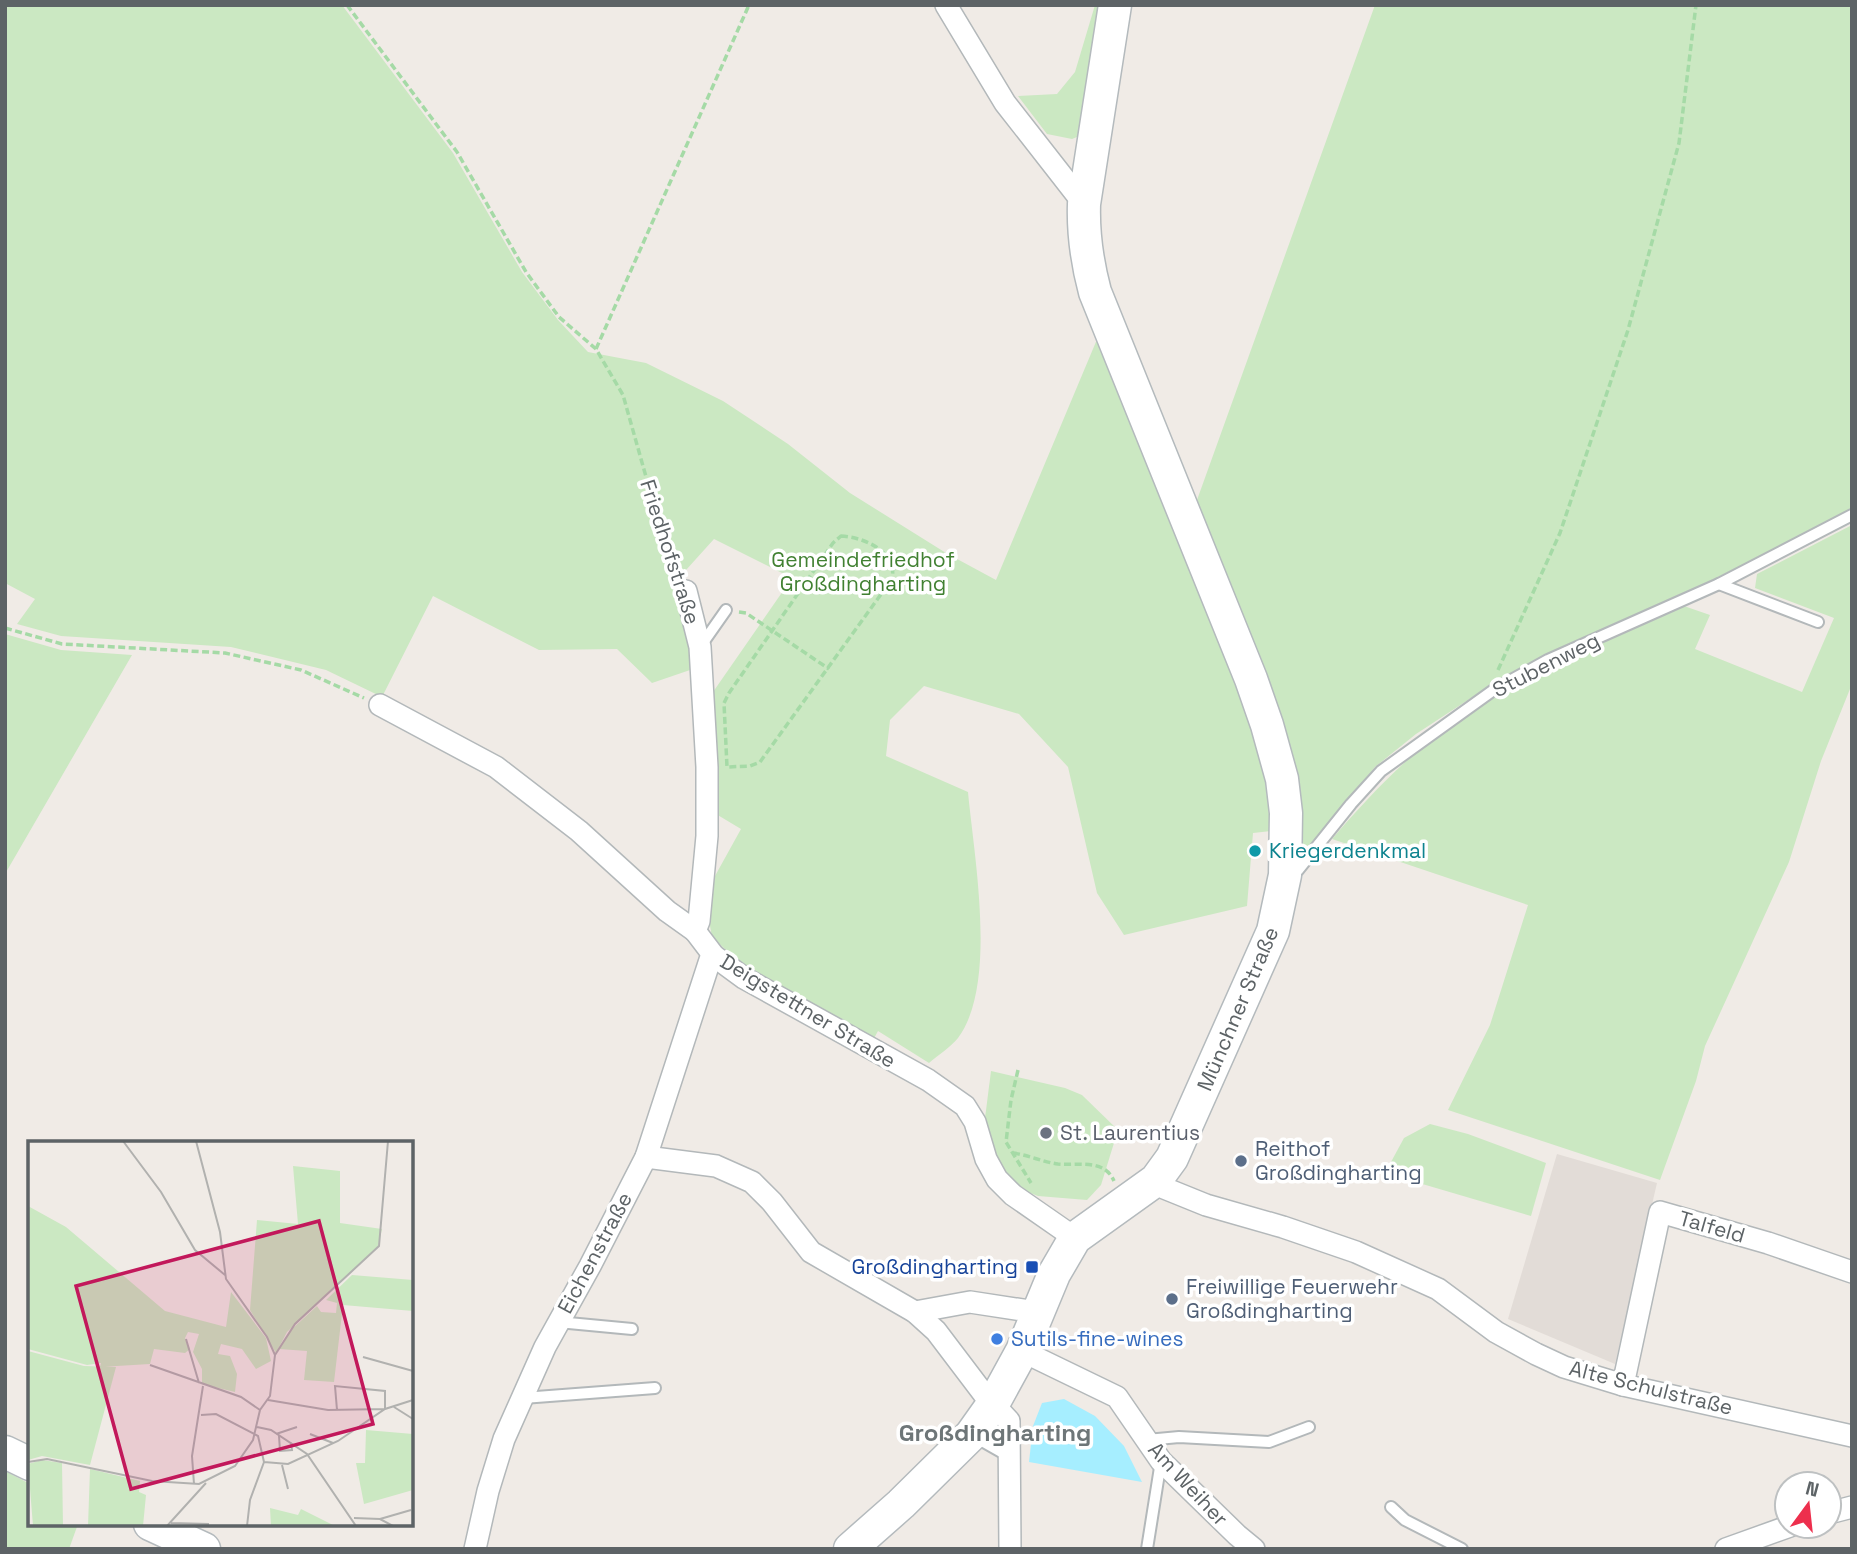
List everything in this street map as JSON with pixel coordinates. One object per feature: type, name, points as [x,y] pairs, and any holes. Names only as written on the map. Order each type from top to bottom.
[{"type":"street","points":[[946,5],[1005,103],[1083,204]]},
{"type":"street","name":"Münchner Straße","points":[[850,1549],[901,1504],[971,1435],[993,1404],[1022,1352],[1036,1312],[1075,1238],[1156,1180],[1172,1158],[1273,931],[1285,875],[1286,813],[1282,779],[1267,725],[1251,679],[1095,292],[1086,251],[1083,204],[1115,5]]},
{"type":"street","name":"Friedhofstraße","points":[[686,591],[700,647],[706,767],[707,836],[699,921],[695,931]]},
{"type":"street","name":"Deigstettner Straße","points":[[380,705],[496,768],[579,831],[667,911],[695,931],[714,956],[744,978],[928,1080],[965,1106],[975,1122],[986,1159],[997,1179],[1013,1195],[1075,1238]]},
{"type":"street","name":"Eichenstraße","points":[[475,1549],[488,1491],[504,1439],[558,1322],[646,1157],[710,960],[714,956]]},
{"type":"street","points":[[646,1157],[716,1166],[752,1182],[772,1202],[811,1252],[915,1312],[936,1331],[1009,1421],[1010,1549]]},
{"type":"street","name":"Alte Schulstraße","points":[[1156,1180],[1164,1188],[1206,1205],[1356,1252],[1438,1289],[1496,1332],[1564,1367],[1623,1385],[1852,1436]]},
{"type":"street","name":"Talfeld","points":[[1623,1385],[1660,1212],[1768,1242],[1852,1272]]},
{"type":"street","points":[[915,1312],[970,1302],[1036,1312]]},
{"type":"street","name":"Am Weiher","points":[[1022,1352],[1117,1397],[1161,1461],[1236,1542],[1254,1549]]},
{"type":"street","points":[[5,1452],[28,1463]]},
{"type":"street","points":[[154,1526],[204,1549]]},
{"type":"street","points":[[1726,1549],[1773,1532]]},
{"type":"lane","name":"Stubenweg","points":[[1285,875],[1298,870],[1381,771],[1495,689],[1548,660],[1718,584],[1852,516]]},
{"type":"lane","points":[[1718,584],[1818,622]]},
{"type":"lane","points":[[700,647],[726,610]]},
{"type":"lane","points":[[558,1322],[632,1329]]},
{"type":"lane","points":[[523,1398],[655,1388]]},
{"type":"lane","points":[[1147,1440],[1179,1437],[1269,1442],[1309,1427]]},
{"type":"lane","points":[[971,1435],[1010,1457]]},
{"type":"lane","points":[[1147,1549],[1161,1461]]},
{"type":"lane","points":[[1391,1507],[1405,1520],[1462,1549]]},
{"type":"path","name":"Friedhofstraße","points":[[347,5],[457,152],[526,272],[559,317],[596,349],[623,395],[661,530],[686,591]]},
{"type":"path","points":[[596,349],[748,5]]},
{"type":"path","points":[[1495,689],[1493,680],[1559,533],[1628,330],[1679,143],[1696,5]]},
{"type":"path","points":[[841,536],[861,540],[886,554],[894,569],[892,579],[829,669],[760,762],[750,766],[727,767],[724,703],[772,630],[833,543],[841,536]]},
{"type":"path","points":[[726,610],[746,613],[829,669]]},
{"type":"path","points":[[5,628],[62,644],[225,653],[251,657],[300,670],[380,705]]},
{"type":"path","points":[[1018,1070],[1006,1142],[1016,1153],[1038,1196],[1031,1206]]},
{"type":"path","points":[[1016,1153],[1020,1146]]},
{"type":"path","points":[[1016,1153],[1058,1164],[1090,1163],[1107,1170]]},
{"type":"shaded area","points":[[1557,1154],[1657,1183],[1615,1364],[1508,1319]]},
{"type":"green space","name":"Gemeindefriedhof Großdingharting","points":[[5,5],[342,5],[453,153],[522,272],[558,320],[588,352],[646,363],[723,401],[788,444],[850,493],[946,553],[996,580],[1098,337],[1259,731],[1271,831],[1253,833],[1247,906],[1124,935],[1097,893],[1068,767],[1019,714],[924,686],[890,720],[886,756],[968,792],[978,884],[980,954],[977,986],[970,1015],[958,1038],[929,1063],[878,1031],[872,1042],[746,969],[712,937],[707,909],[710,885],[741,829],[716,814],[717,761],[713,692],[792,578],[714,539],[677,580],[686,614],[693,669],[652,683],[617,649],[539,650],[433,596],[382,697],[326,670],[231,647],[61,636],[17,624],[35,599],[5,583]]},
{"type":"green space","points":[[1095,5],[1108,5],[1082,135],[1072,139],[1047,134],[1018,96],[1057,94],[1075,72]]},
{"type":"green space","points":[[1375,5],[1852,5],[1852,510],[1668,602],[1545,655],[1471,698],[1416,734],[1375,767],[1298,861],[1293,763],[1283,722],[1197,500]]},
{"type":"green space","points":[[1852,525],[1852,684],[1821,761],[1789,862],[1705,1046],[1696,1081],[1660,1180],[1448,1110],[1490,1025],[1528,905],[1332,839],[1400,766],[1458,720],[1528,678],[1681,605],[1710,615],[1695,649],[1802,692],[1834,618],[1755,588],[1757,574]]},
{"type":"green space","points":[[5,634],[61,650],[132,655],[5,874]]},
{"type":"green space","points":[[991,1071],[1065,1088],[1082,1095],[1118,1130],[1101,1185],[1087,1200],[1038,1196],[1020,1189],[1001,1169],[984,1126]]},
{"type":"green space","points":[[1430,1124],[1468,1134],[1546,1163],[1531,1216],[1385,1173],[1404,1138]]},
{"type":"green space","points":[[5,1471],[28,1483],[28,1526],[77,1526],[69,1549],[5,1549]]},
{"type":"water","points":[[1064,1399],[1095,1416],[1124,1446],[1142,1482],[1029,1462],[1033,1426],[1042,1403]]},
{"type":"place","name":"Kriegerdenkmal","points":[[1255,851]]},
{"type":"place","name":"St. Laurentius","points":[[1046,1133]]},
{"type":"place","name":"Reithof Großdingharting","points":[[1241,1161]]},
{"type":"place","name":"Großdingharting","points":[[1032,1267]]},
{"type":"place","name":"Freiwillige Feuerwehr Großdingharting","points":[[1172,1299]]},
{"type":"place","name":"Sutils-fine-wines","points":[[997,1339]]},
{"type":"district","name":"Großdingharting","points":[[995,1433]]}]
